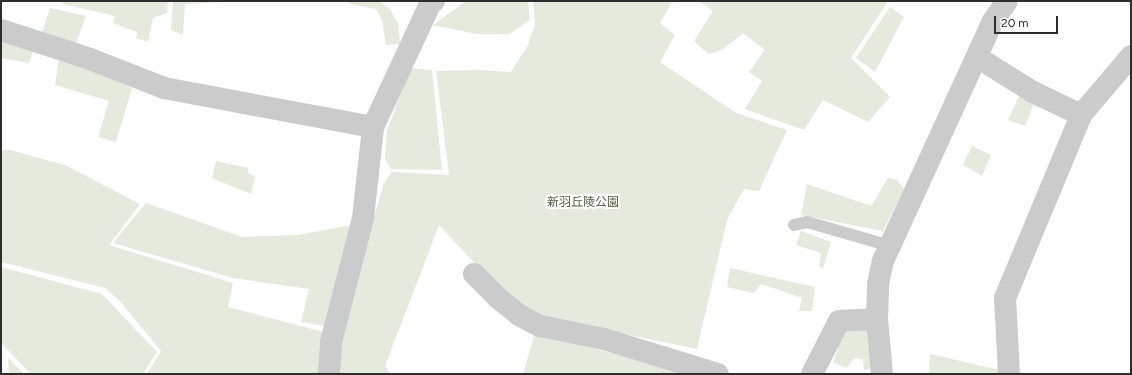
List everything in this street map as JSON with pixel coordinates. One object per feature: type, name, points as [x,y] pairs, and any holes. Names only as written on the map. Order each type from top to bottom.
[{"type":"street","points":[[329,374],[331,342],[363,218],[373,127],[431,1]]},
{"type":"street","points":[[882,374],[877,319],[878,284],[883,261],[993,21],[1007,1]]},
{"type":"street","points":[[1,30],[90,59],[164,88],[373,127]]},
{"type":"street","points":[[1009,374],[1005,298],[1080,116],[1131,56]]},
{"type":"street","points":[[977,57],[1033,92],[1080,116]]},
{"type":"street","points":[[474,274],[498,298],[519,315],[540,326],[604,340],[718,374]]},
{"type":"street","points":[[812,374],[839,321],[877,319]]},
{"type":"lane","points":[[794,225],[807,222],[890,246]]},
{"type":"green space","points":[[63,1],[168,1],[167,13],[153,18],[148,42],[136,38],[137,32],[113,23],[115,16],[62,4]]},
{"type":"green space","points":[[173,1],[221,2],[185,4],[183,35],[171,30]]},
{"type":"green space","points":[[349,1],[379,1],[389,8],[398,23],[400,44],[386,45],[382,20],[376,9],[350,4]]},
{"type":"green space","points":[[466,1],[528,1],[530,20],[509,34],[477,34],[433,25]]},
{"type":"green space","name":"新羽丘陵公園","points":[[533,1],[673,1],[660,23],[675,35],[660,62],[736,113],[787,130],[759,191],[744,189],[727,220],[697,349],[538,316],[511,302],[439,225],[385,366],[390,374],[147,374],[161,351],[120,301],[105,288],[1,262],[1,150],[10,150],[65,165],[140,204],[109,245],[233,283],[228,307],[339,336],[384,183],[392,172],[449,175],[436,71],[479,70],[511,72],[528,45],[535,24]]},
{"type":"green space","points":[[699,1],[888,1],[851,58],[890,97],[868,122],[823,100],[804,130],[745,109],[762,81],[749,72],[765,50],[743,33],[722,50],[708,54],[694,41],[713,11]]},
{"type":"green space","points":[[890,7],[904,17],[875,72],[856,58]]},
{"type":"green space","points":[[50,8],[86,16],[76,44],[42,33]]},
{"type":"green space","points":[[1,41],[33,51],[29,63],[1,58]]},
{"type":"green space","points":[[59,58],[90,68],[132,88],[116,142],[98,137],[109,101],[55,85]]},
{"type":"green space","points":[[410,68],[432,70],[442,170],[391,169],[385,158],[387,131]]},
{"type":"green space","points":[[1020,94],[1035,101],[1025,126],[1008,120]]},
{"type":"green space","points":[[972,146],[991,155],[982,176],[963,165]]},
{"type":"green space","points":[[216,161],[248,168],[248,173],[255,177],[251,194],[212,178]]},
{"type":"green space","points":[[888,178],[897,180],[904,189],[883,231],[801,215],[807,184],[871,206]]},
{"type":"green space","points":[[146,203],[242,237],[297,235],[352,225],[326,326],[301,322],[309,289],[233,278],[113,243]]},
{"type":"green space","points":[[801,231],[831,242],[823,268],[819,267],[821,253],[796,245]]},
{"type":"green space","points":[[1,267],[102,294],[157,352],[143,374],[31,374],[1,343]]},
{"type":"green space","points":[[730,268],[815,287],[812,311],[799,311],[802,298],[761,284],[754,293],[727,287]]},
{"type":"green space","points":[[870,330],[872,368],[864,370],[863,359],[855,358],[846,368],[833,362],[838,349],[834,344],[840,332]]},
{"type":"green space","points":[[535,333],[691,374],[523,374]]},
{"type":"green space","points":[[930,354],[1000,370],[1000,374],[929,374]]},
{"type":"green space","points":[[8,358],[24,374],[9,374]]}]
